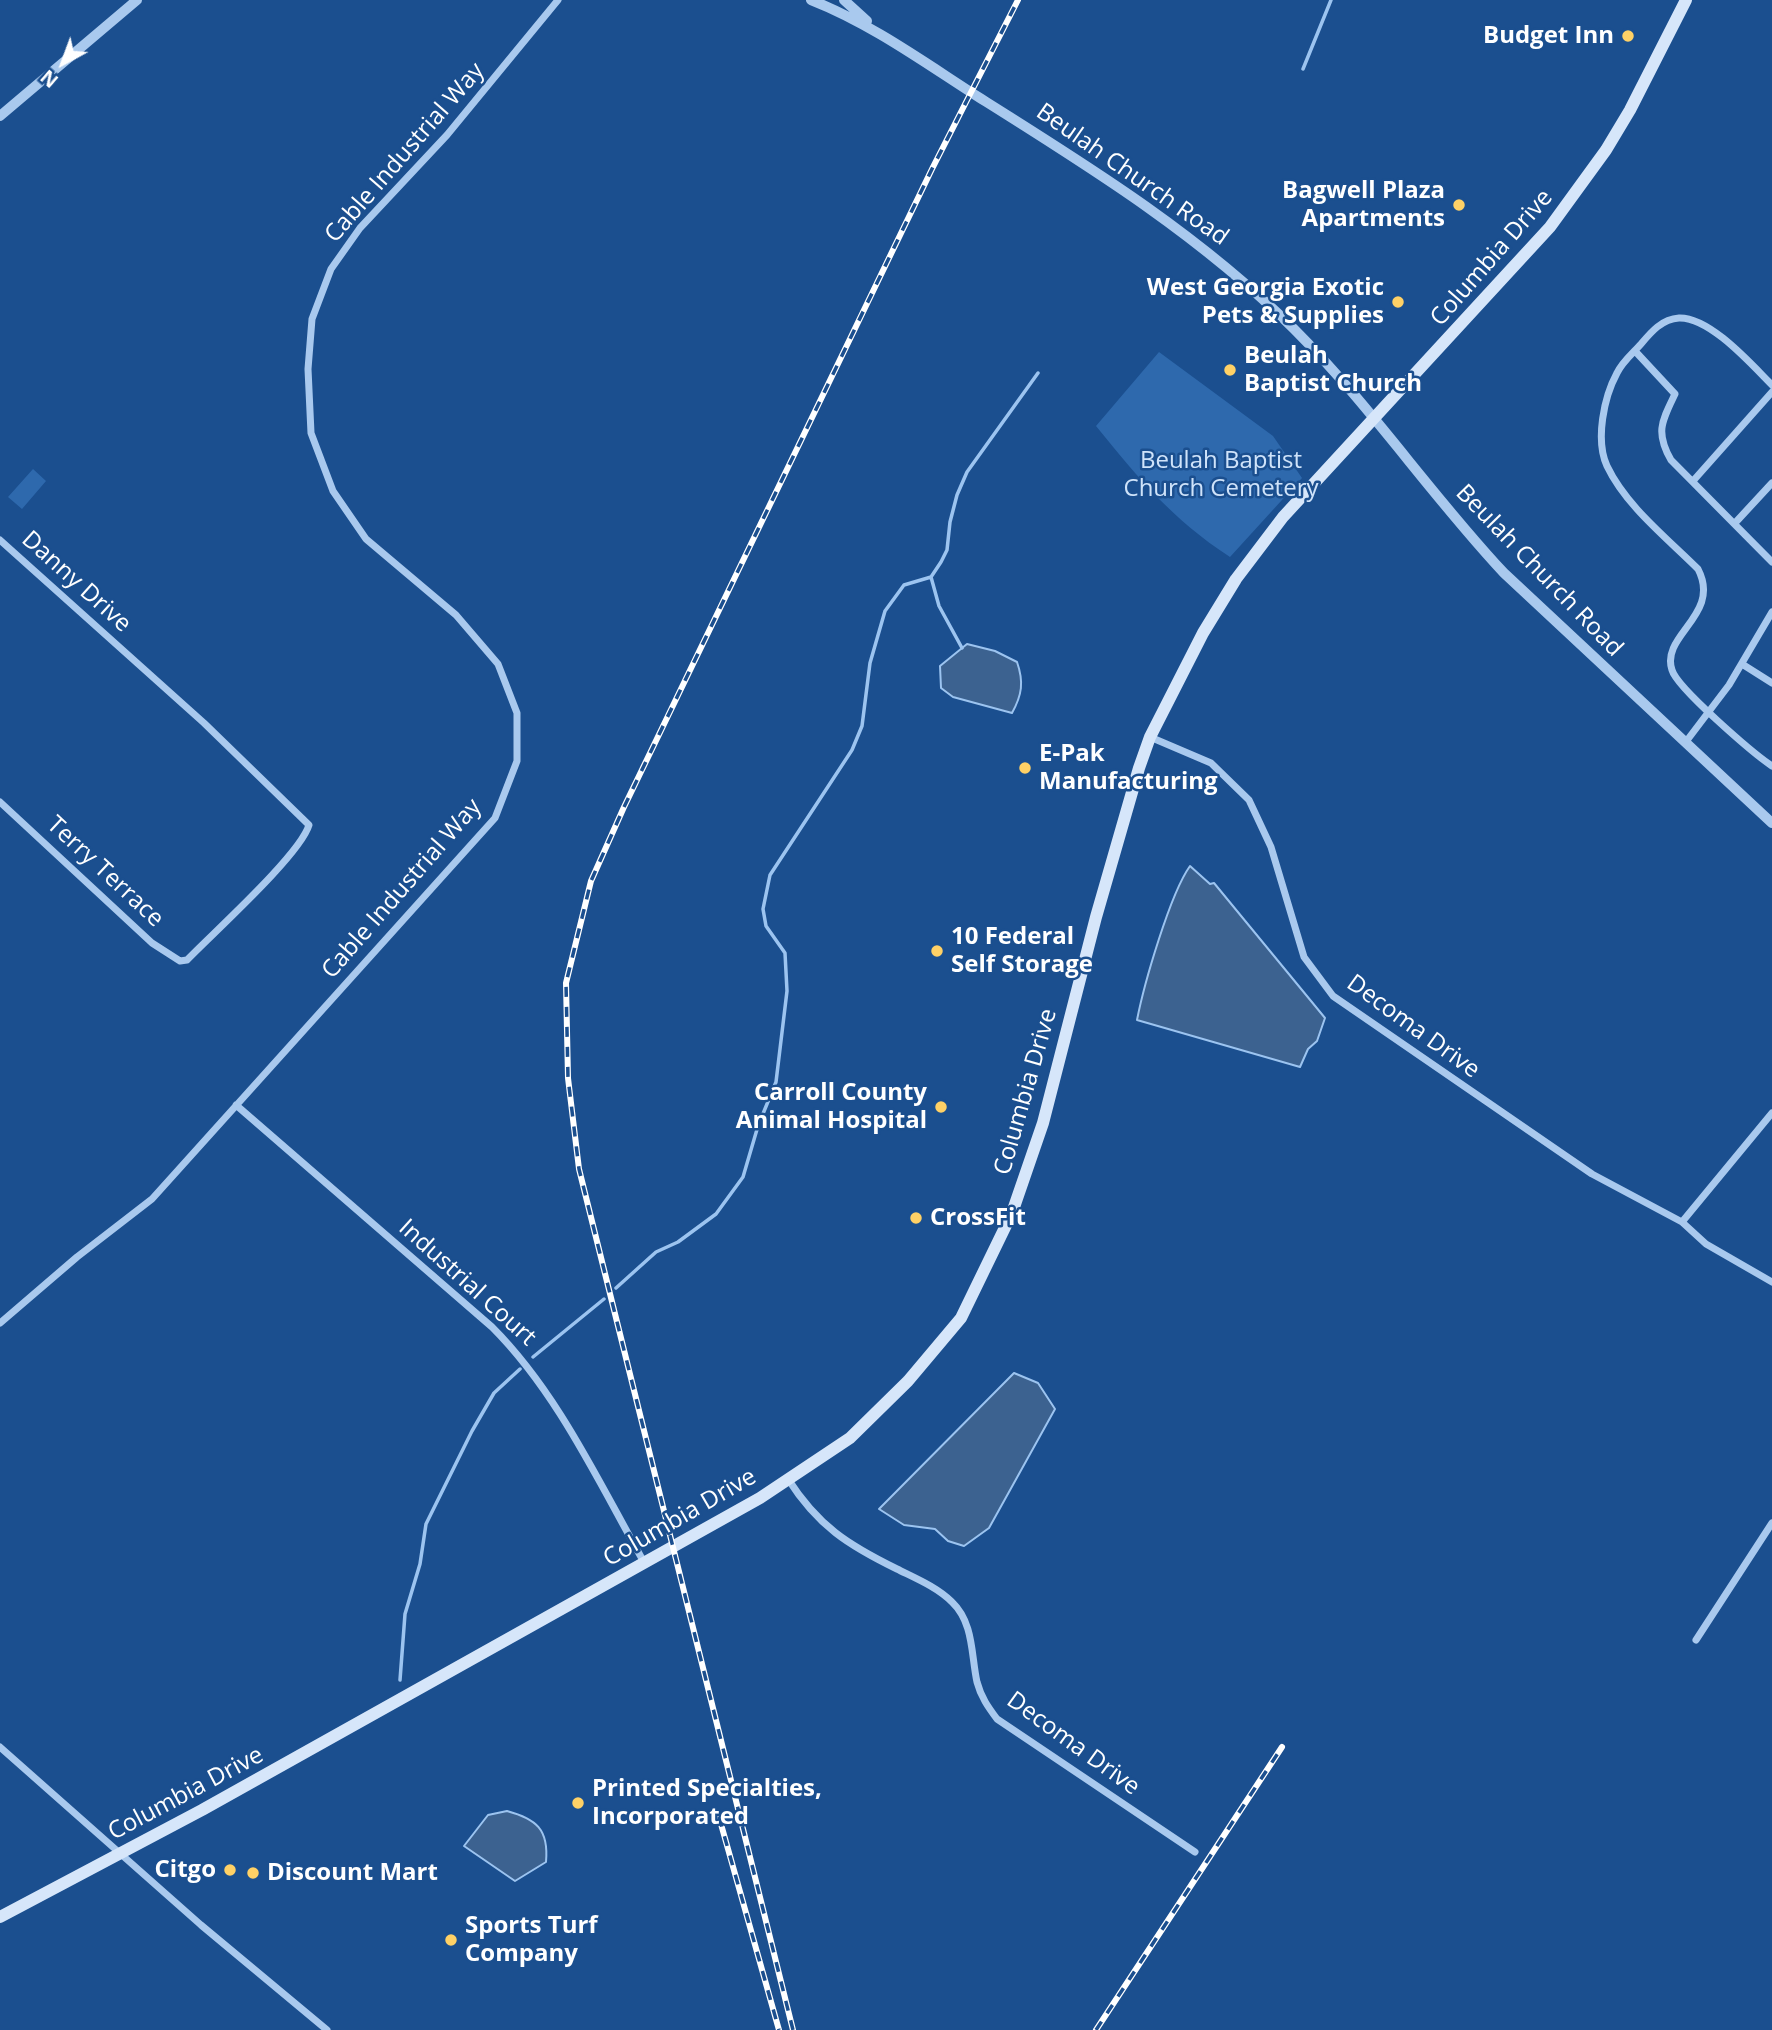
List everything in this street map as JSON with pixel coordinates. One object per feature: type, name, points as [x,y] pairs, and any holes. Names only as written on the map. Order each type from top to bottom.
[{"type":"main road","name":"Columbia Drive","points":[[0,1917],[89,1872],[119,1852],[202,1810],[645,1564],[788,1479],[850,1438],[908,1381],[961,1318],[1012,1213],[1043,1123],[1096,917],[1150,737],[1196,645],[1236,579],[1283,517],[1498,287],[1580,188],[1630,110],[1686,0]]},
{"type":"street","points":[[0,116],[138,0]]},
{"type":"street","name":"Cable Industrial Way","points":[[0,1323],[77,1257],[152,1199],[495,818],[517,761],[517,713],[498,664],[456,615],[366,539],[333,491],[311,433],[309,369],[313,319],[331,269],[360,228],[447,135],[558,0]]},
{"type":"street","name":"Beulah Church Road","points":[[811,0],[838,11],[885,37],[1075,158],[1184,233],[1254,291],[1295,330],[1374,419],[1466,532],[1504,573],[1772,823]]},
{"type":"street","points":[[844,0],[885,37]]},
{"type":"street","points":[[1772,385],[1705,323],[1680,318],[1665,322],[1654,329],[1618,371],[1607,398],[1602,445],[1606,464],[1622,490],[1698,569],[1705,582],[1706,596],[1671,655],[1672,671],[1710,711],[1772,766]]},
{"type":"street","points":[[1635,351],[1675,394],[1660,428],[1662,445],[1671,460],[1772,562]]},
{"type":"street","points":[[1692,481],[1772,392]]},
{"type":"street","points":[[1735,523],[1772,483]]},
{"type":"street","name":"Danny Drive","points":[[0,540],[286,800],[309,825],[299,844],[285,860],[187,960]]},
{"type":"street","points":[[1685,743],[1742,664],[1772,613]]},
{"type":"street","points":[[1742,664],[1772,683]]},
{"type":"street","name":"Decoma Drive","points":[[1150,737],[1211,763],[1249,800],[1271,847],[1304,957],[1333,996],[1592,1174],[1682,1222],[1706,1244],[1772,1282]]},
{"type":"street","name":"Terry Terrace","points":[[0,802],[152,943],[180,961],[187,960]]},
{"type":"street","name":"Industrial Court","points":[[236,1105],[492,1327],[522,1357],[550,1398],[645,1564]]},
{"type":"street","points":[[1682,1222],[1772,1112]]},
{"type":"street","name":"Decoma Drive","points":[[788,1479],[821,1523],[839,1538],[926,1584],[952,1601],[965,1619],[984,1702],[997,1719],[1195,1852]]},
{"type":"street","points":[[1696,1640],[1772,1523]]},
{"type":"street","points":[[0,1747],[327,2030]]},
{"type":"green space","name":"Beulah Baptist Church Cemetery","points":[[1159,352],[1273,436],[1302,478],[1230,557],[1173,513],[1096,426]]},
{"type":"green space","points":[[33,469],[46,481],[22,509],[8,497]]},
{"type":"shaded area","points":[[967,644],[995,651],[1017,662],[1021,688],[1012,713],[953,697],[941,688],[940,666]]},
{"type":"shaded area","points":[[1190,866],[1210,884],[1214,883],[1325,1018],[1317,1041],[1308,1049],[1300,1067],[1137,1020],[1166,918]]},
{"type":"shaded area","points":[[1014,1373],[1038,1383],[1055,1409],[989,1528],[964,1546],[948,1541],[935,1529],[904,1525],[879,1509]]},
{"type":"shaded area","points":[[507,1811],[533,1822],[543,1833],[545,1841],[546,1862],[515,1881],[464,1846],[488,1815]]},
{"type":"waterway","points":[[1303,69],[1331,0]]},
{"type":"waterway","points":[[616,1288],[656,1252],[678,1242],[716,1214],[743,1177],[758,1126],[776,1082],[787,991],[785,953],[766,926],[763,909],[770,875],[852,750],[862,726],[870,663],[885,611],[904,585],[931,577],[941,562],[947,550],[957,495],[967,472],[1038,373]]},
{"type":"waterway","points":[[931,577],[939,606],[962,648]]},
{"type":"waterway","points":[[533,1357],[604,1299]]},
{"type":"waterway","points":[[400,1680],[405,1614],[420,1564],[426,1524],[494,1393],[520,1369]]},
{"type":"railway","points":[[793,2030],[579,1169],[568,1078],[566,983],[591,881],[624,807],[932,169],[1018,0]]},
{"type":"railway","points":[[1096,2030],[1282,1747]]},
{"type":"railway","points":[[719,1817],[779,2030]]},
{"type":"place","name":"Budget Inn","points":[[1628,36]]},
{"type":"place","name":"Bagwell Plaza Apartments","points":[[1459,205]]},
{"type":"place","name":"West Georgia Exotic Pets & Supplies","points":[[1398,302]]},
{"type":"place","name":"Beulah Baptist Church","points":[[1230,370]]},
{"type":"place","name":"E-Pak Manufacturing","points":[[1025,768]]},
{"type":"place","name":"10 Federal Self Storage","points":[[937,951]]},
{"type":"place","name":"Carroll County Animal Hospital","points":[[941,1107]]},
{"type":"place","name":"CrossFit","points":[[916,1218]]},
{"type":"place","name":"Printed Specialties, Incorporated","points":[[578,1803]]},
{"type":"place","name":"Citgo","points":[[230,1870]]},
{"type":"place","name":"Discount Mart","points":[[253,1873]]},
{"type":"place","name":"Sports Turf Company","points":[[451,1940]]}]
